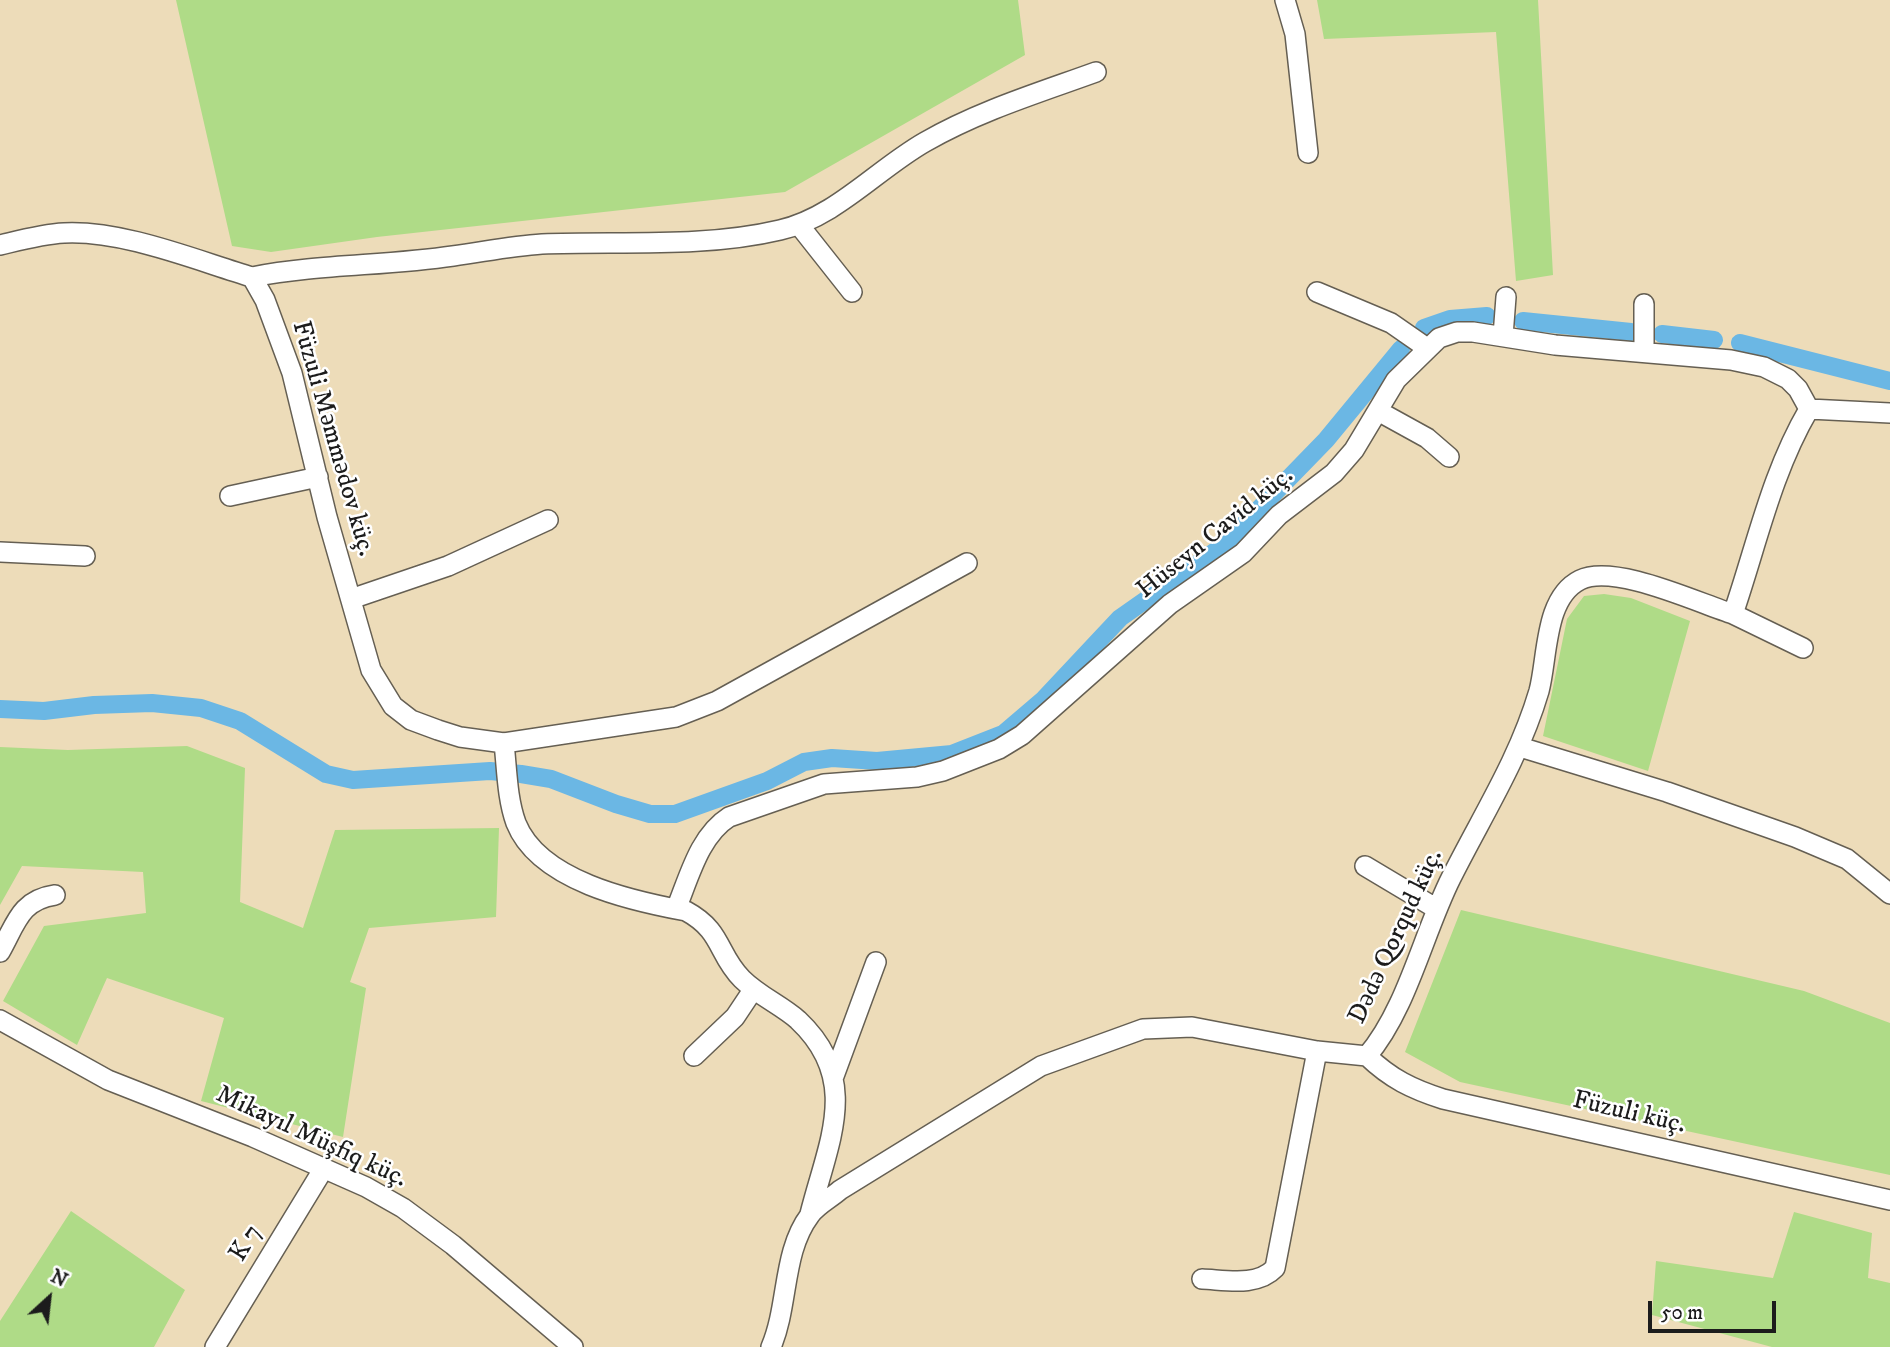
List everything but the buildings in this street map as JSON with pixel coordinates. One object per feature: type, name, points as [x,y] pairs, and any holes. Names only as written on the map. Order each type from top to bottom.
[{"type":"street","points":[[1286,0],[1295,34],[1308,153]]},
{"type":"street","points":[[0,245],[62,233],[90,233],[146,246],[252,277],[300,269],[453,256],[504,246],[727,239],[799,225],[825,212],[923,143],[982,112],[1096,72]]},
{"type":"street","points":[[799,225],[852,292]]},
{"type":"street","name":"Füzuli Məmmədov küç.","points":[[252,277],[265,300],[292,373],[371,670],[393,706],[411,720],[460,737],[504,743],[676,717],[707,705],[967,563]]},
{"type":"street","points":[[1317,292],[1391,323],[1427,348]]},
{"type":"street","points":[[1503,336],[1506,297]]},
{"type":"street","points":[[1644,304],[1644,352]]},
{"type":"street","name":"Hüseyn Cavid küç.","points":[[676,909],[702,847],[716,825],[729,817],[824,784],[917,777],[943,772],[999,749],[1022,736],[1170,604],[1243,553],[1279,516],[1334,473],[1354,450],[1396,380],[1438,338],[1457,332],[1555,345],[1731,360],[1764,367],[1788,379],[1798,389],[1809,409]]},
{"type":"street","points":[[1733,614],[1763,511],[1782,460],[1809,409],[1890,413]]},
{"type":"street","points":[[1378,411],[1427,438],[1450,457]]},
{"type":"street","points":[[230,496],[318,477]]},
{"type":"street","points":[[351,599],[448,566],[548,520]]},
{"type":"street","points":[[0,552],[85,556]]},
{"type":"street","name":"Dədə Qorqud küç.","points":[[771,1347],[783,1309],[791,1260],[810,1214],[840,1190],[1041,1066],[1143,1029],[1192,1027],[1317,1051],[1367,1056],[1388,1024],[1437,909],[1520,747],[1544,673],[1552,620],[1567,589],[1581,579],[1598,575],[1630,580],[1733,614],[1803,648]]},
{"type":"street","points":[[504,743],[509,789],[517,825],[553,865],[602,891],[698,917],[713,930],[740,977],[795,1018],[813,1035],[826,1055],[837,1094],[835,1115],[810,1214]]},
{"type":"street","points":[[1520,747],[1667,792],[1795,837],[1847,859],[1890,894]]},
{"type":"street","points":[[1365,866],[1437,909]]},
{"type":"street","points":[[0,952],[26,905],[41,897],[55,895]]},
{"type":"street","points":[[834,1076],[876,962]]},
{"type":"street","points":[[694,1056],[735,1017],[753,989]]},
{"type":"street","name":"Mikayıl Müşfiq küç.","points":[[0,1020],[108,1080],[324,1168],[403,1208],[453,1245],[573,1347]]},
{"type":"street","points":[[1202,1279],[1249,1281],[1266,1278],[1275,1268],[1317,1051]]},
{"type":"street","name":"Füzuli küç.","points":[[1367,1056],[1388,1077],[1408,1088],[1444,1099],[1890,1200]]},
{"type":"street","name":"K 7","points":[[215,1347],[324,1168]]},
{"type":"green space","points":[[176,0],[1018,0],[1025,55],[785,192],[377,237],[271,252],[232,246]]},
{"type":"green space","points":[[1317,0],[1538,0],[1553,275],[1516,281],[1496,32],[1324,39]]},
{"type":"green space","points":[[1604,594],[1631,598],[1690,621],[1648,771],[1543,736],[1567,619],[1584,596]]},
{"type":"green space","points":[[187,746],[245,768],[240,902],[303,928],[335,830],[499,828],[496,917],[369,928],[350,982],[366,988],[343,1137],[201,1101],[224,1018],[107,978],[77,1045],[3,1001],[44,926],[146,913],[143,872],[22,866],[0,905],[0,747],[68,750]]},
{"type":"green space","points":[[1461,910],[1804,991],[1890,1023],[1890,1175],[1460,1082],[1405,1052]]},
{"type":"green space","points":[[71,1211],[185,1290],[154,1347],[0,1347],[0,1321]]},
{"type":"green space","points":[[1794,1212],[1872,1233],[1868,1278],[1890,1283],[1890,1347],[1772,1347],[1652,1315],[1656,1261],[1773,1278]]},
{"type":"waterway","points":[[1424,328],[1450,319],[1487,316]]},
{"type":"waterway","points":[[1523,321],[1631,332]]},
{"type":"waterway","points":[[1662,334],[1714,340]]},
{"type":"waterway","points":[[1740,343],[1890,381]]},
{"type":"waterway","points":[[0,709],[44,711],[94,705],[152,703],[201,708],[240,721],[326,774],[353,780],[490,771],[521,774],[551,779],[650,814],[675,814],[767,781],[804,762],[832,758],[877,761],[952,754],[1003,734],[1044,699],[1120,618],[1224,545],[1326,440],[1401,349]]}]
